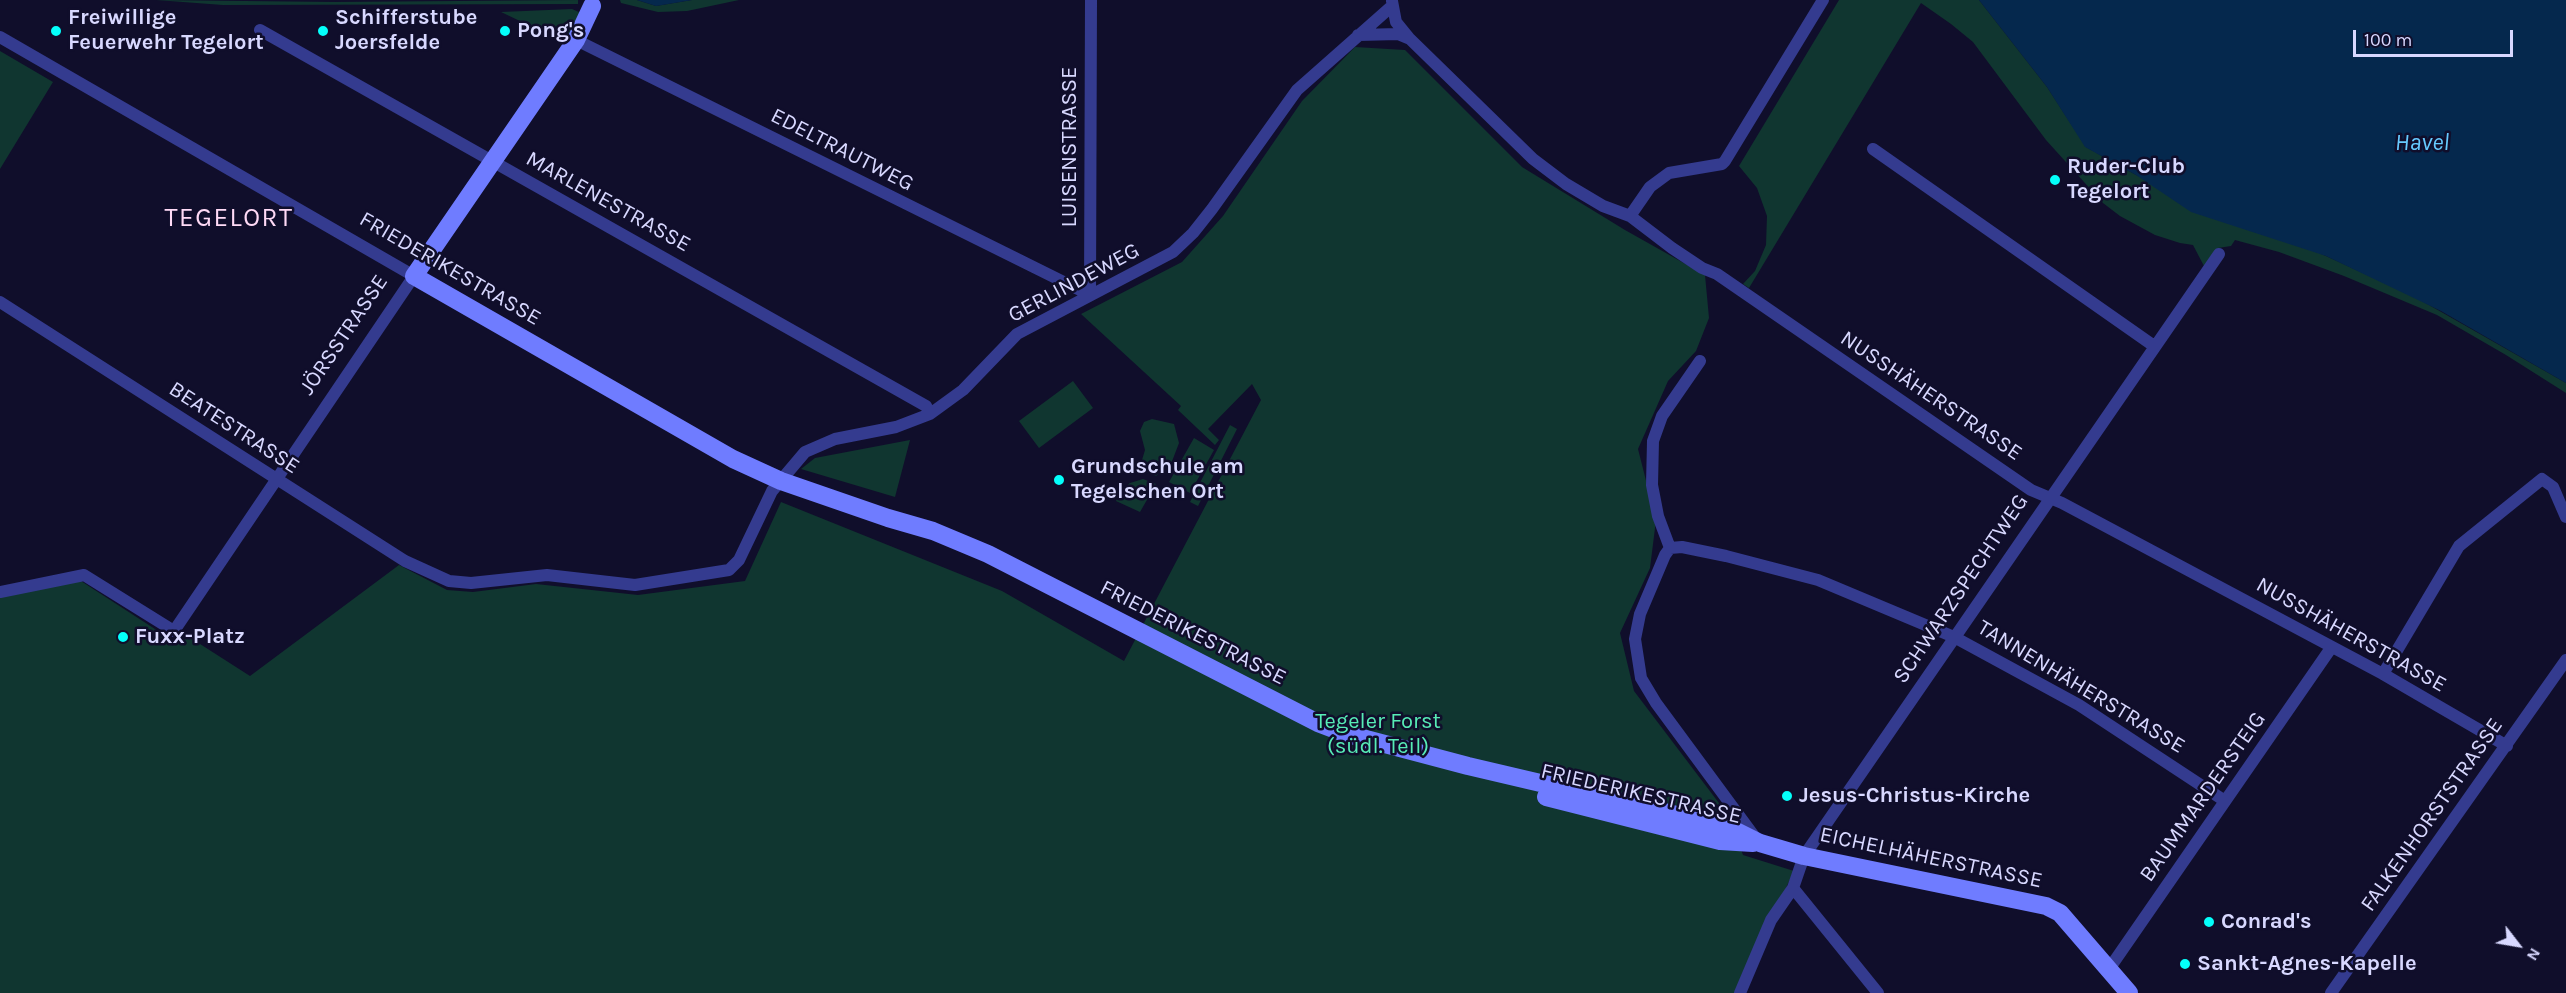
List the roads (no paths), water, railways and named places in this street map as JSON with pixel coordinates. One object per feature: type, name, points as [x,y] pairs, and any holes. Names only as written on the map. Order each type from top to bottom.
[{"type":"street","name":"LUISENSTRASSE","points":[[1090,295],[1092,0]]},
{"type":"street","points":[[1630,216],[1650,187],[1669,173],[1725,161],[1823,0]]},
{"type":"street","name":"GERLINDEWEG","points":[[449,581],[471,583],[547,575],[634,585],[729,570],[740,560],[772,491],[805,452],[825,442],[896,427],[930,414],[963,390],[1017,334],[1162,259],[1193,233],[1297,90],[1364,34],[1392,3]]},
{"type":"street","name":"NUSSHÄHERSTRASSE","points":[[1392,3],[1396,22],[1410,39],[1533,159],[1592,200],[1630,216],[1672,248],[1702,268],[1717,274],[2031,490],[2383,674],[2507,746]]},
{"type":"street","name":"JÖRSSTRASSE","points":[[0,592],[84,575],[174,631],[576,40],[592,6]]},
{"type":"street","name":"MARLENESTRASSE","points":[[260,30],[926,406],[930,414]]},
{"type":"street","points":[[1364,34],[1398,34],[1410,39]]},
{"type":"street","name":"FRIEDERIKESTRASSE","points":[[0,37],[733,459],[782,481],[888,518],[928,540],[983,563],[1312,735],[1353,748],[1720,841],[1760,843]]},
{"type":"street","name":"EDELTRAUTWEG","points":[[576,40],[1090,295]]},
{"type":"street","points":[[1873,149],[2154,346]]},
{"type":"street","name":"SCHWARZSPECHTWEG","points":[[1740,993],[1771,920],[1793,888],[1804,856],[2219,254]]},
{"type":"street","name":"BEATESTRASSE","points":[[0,302],[405,561],[449,581]]},
{"type":"street","points":[[1700,361],[1662,416],[1651,452],[1652,485],[1658,516],[1671,548],[1665,555],[1640,614],[1635,639],[1641,678],[1656,703],[1760,843]]},
{"type":"street","points":[[2383,674],[2459,546],[2542,479],[2553,487],[2566,517]]},
{"type":"street","name":"TANNENHÄHERSTRASSE","points":[[1671,548],[1682,547],[1726,556],[1818,580],[1954,637],[2079,705],[2225,801]]},
{"type":"street","name":"BAUMMARDERSTEIG","points":[[2109,969],[2331,648]]},
{"type":"street","name":"FALKENHORSTSTRASSE","points":[[2331,993],[2566,661]]},
{"type":"street","name":"EICHELHÄHERSTRASSE","points":[[1760,843],[1804,856],[2051,908],[2060,913],[2129,993]]},
{"type":"street","points":[[1793,888],[1878,993]]},
{"type":"water","points":[[637,0],[692,0],[656,6]]},
{"type":"water","name":"Havel","points":[[1979,0],[2566,0],[2566,383],[2441,311],[2326,256],[2191,212],[2136,175],[2085,147],[2047,87]]},
{"type":"place","name":"Freiwillige Feuerwehr Tegelort","points":[[56,31]]},
{"type":"place","name":"Schifferstube Joersfelde","points":[[323,31]]},
{"type":"place","name":"Pong's","points":[[505,31]]},
{"type":"place","name":"Ruder-Club Tegelort","points":[[2055,180]]},
{"type":"place","name":"Grundschule am Tegelschen Ort","points":[[1059,480]]},
{"type":"place","name":"Fuxx-Platz","points":[[123,637]]},
{"type":"place","name":"Jesus-Christus-Kirche","points":[[1787,796]]},
{"type":"place","name":"Conrad's","points":[[2209,922]]},
{"type":"place","name":"Sankt-Agnes-Kapelle","points":[[2185,964]]},
{"type":"district","name":"TEGELORT","points":[[229,219]]},
{"type":"park label","name":"Tegeler Forst (südl. Teil)","points":[[1378,734]]}]
